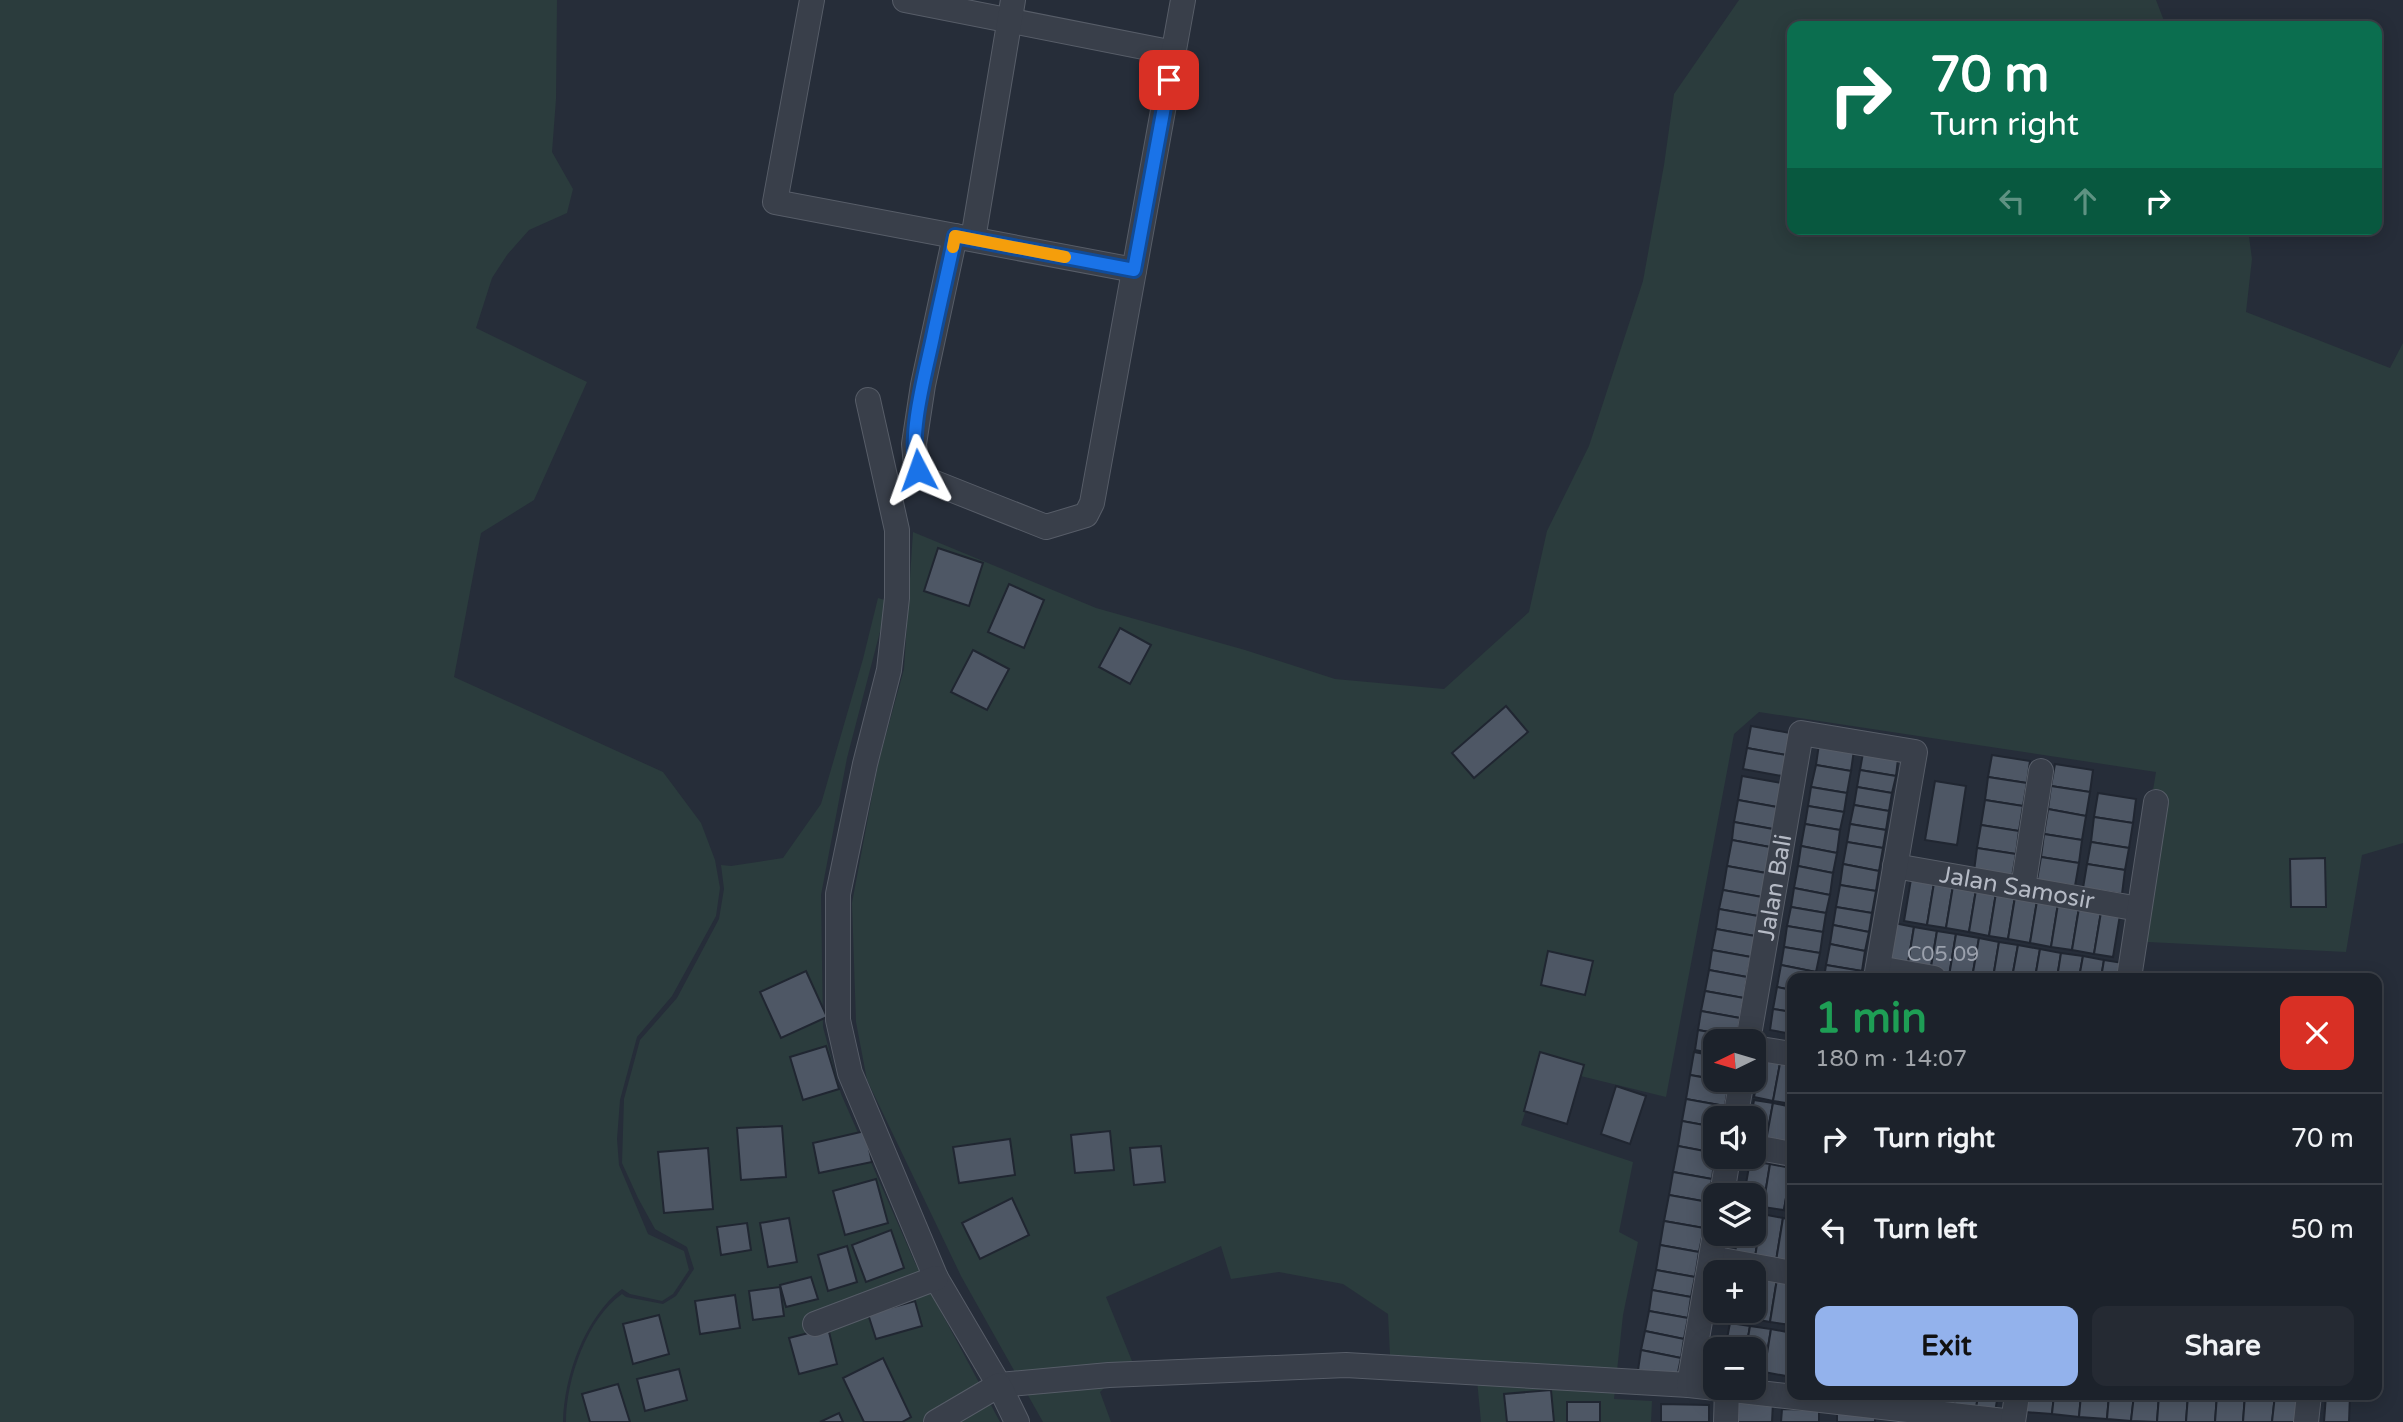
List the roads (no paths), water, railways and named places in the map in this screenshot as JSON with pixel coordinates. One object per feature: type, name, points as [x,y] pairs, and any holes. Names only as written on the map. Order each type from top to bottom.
[{"type":"street","points":[[812,0],[775,202],[1134,270]]},
{"type":"street","points":[[905,0],[1011,10],[1174,53]]},
{"type":"street","points":[[1011,10],[964,237],[923,385],[914,444],[916,465],[925,479],[1046,527],[1086,515],[1091,503],[1183,0]]},
{"type":"street","points":[[868,400],[897,530],[897,598],[889,670],[865,764],[838,894],[838,1020],[850,1073],[936,1278],[999,1385],[1017,1422]]},
{"type":"street","name":"Jalan Bali","points":[[1750,1029],[1801,733],[1915,752],[1895,866]]},
{"type":"street","points":[[2023,888],[2041,771]]},
{"type":"street","points":[[2130,973],[2156,802]]},
{"type":"street","points":[[1877,973],[1895,866]]},
{"type":"street","name":"Jalan Samosir","points":[[1895,866],[2139,909]]},
{"type":"street","points":[[1766,1050],[1787,1053]]},
{"type":"street","points":[[1766,1149],[1787,1153]]},
{"type":"street","points":[[1689,1385],[1713,1246]]},
{"type":"street","points":[[1711,1258],[1787,1272]]},
{"type":"street","points":[[815,1324],[936,1278]]},
{"type":"street","points":[[936,1422],[999,1385],[1109,1375],[1346,1365],[1703,1386]]},
{"type":"street","points":[[1766,1398],[1827,1412],[2013,1422],[2016,1400]]},
{"type":"street","points":[[1726,1422],[1727,1400]]},
{"type":"street","points":[[2306,1422],[2308,1400]]}]
